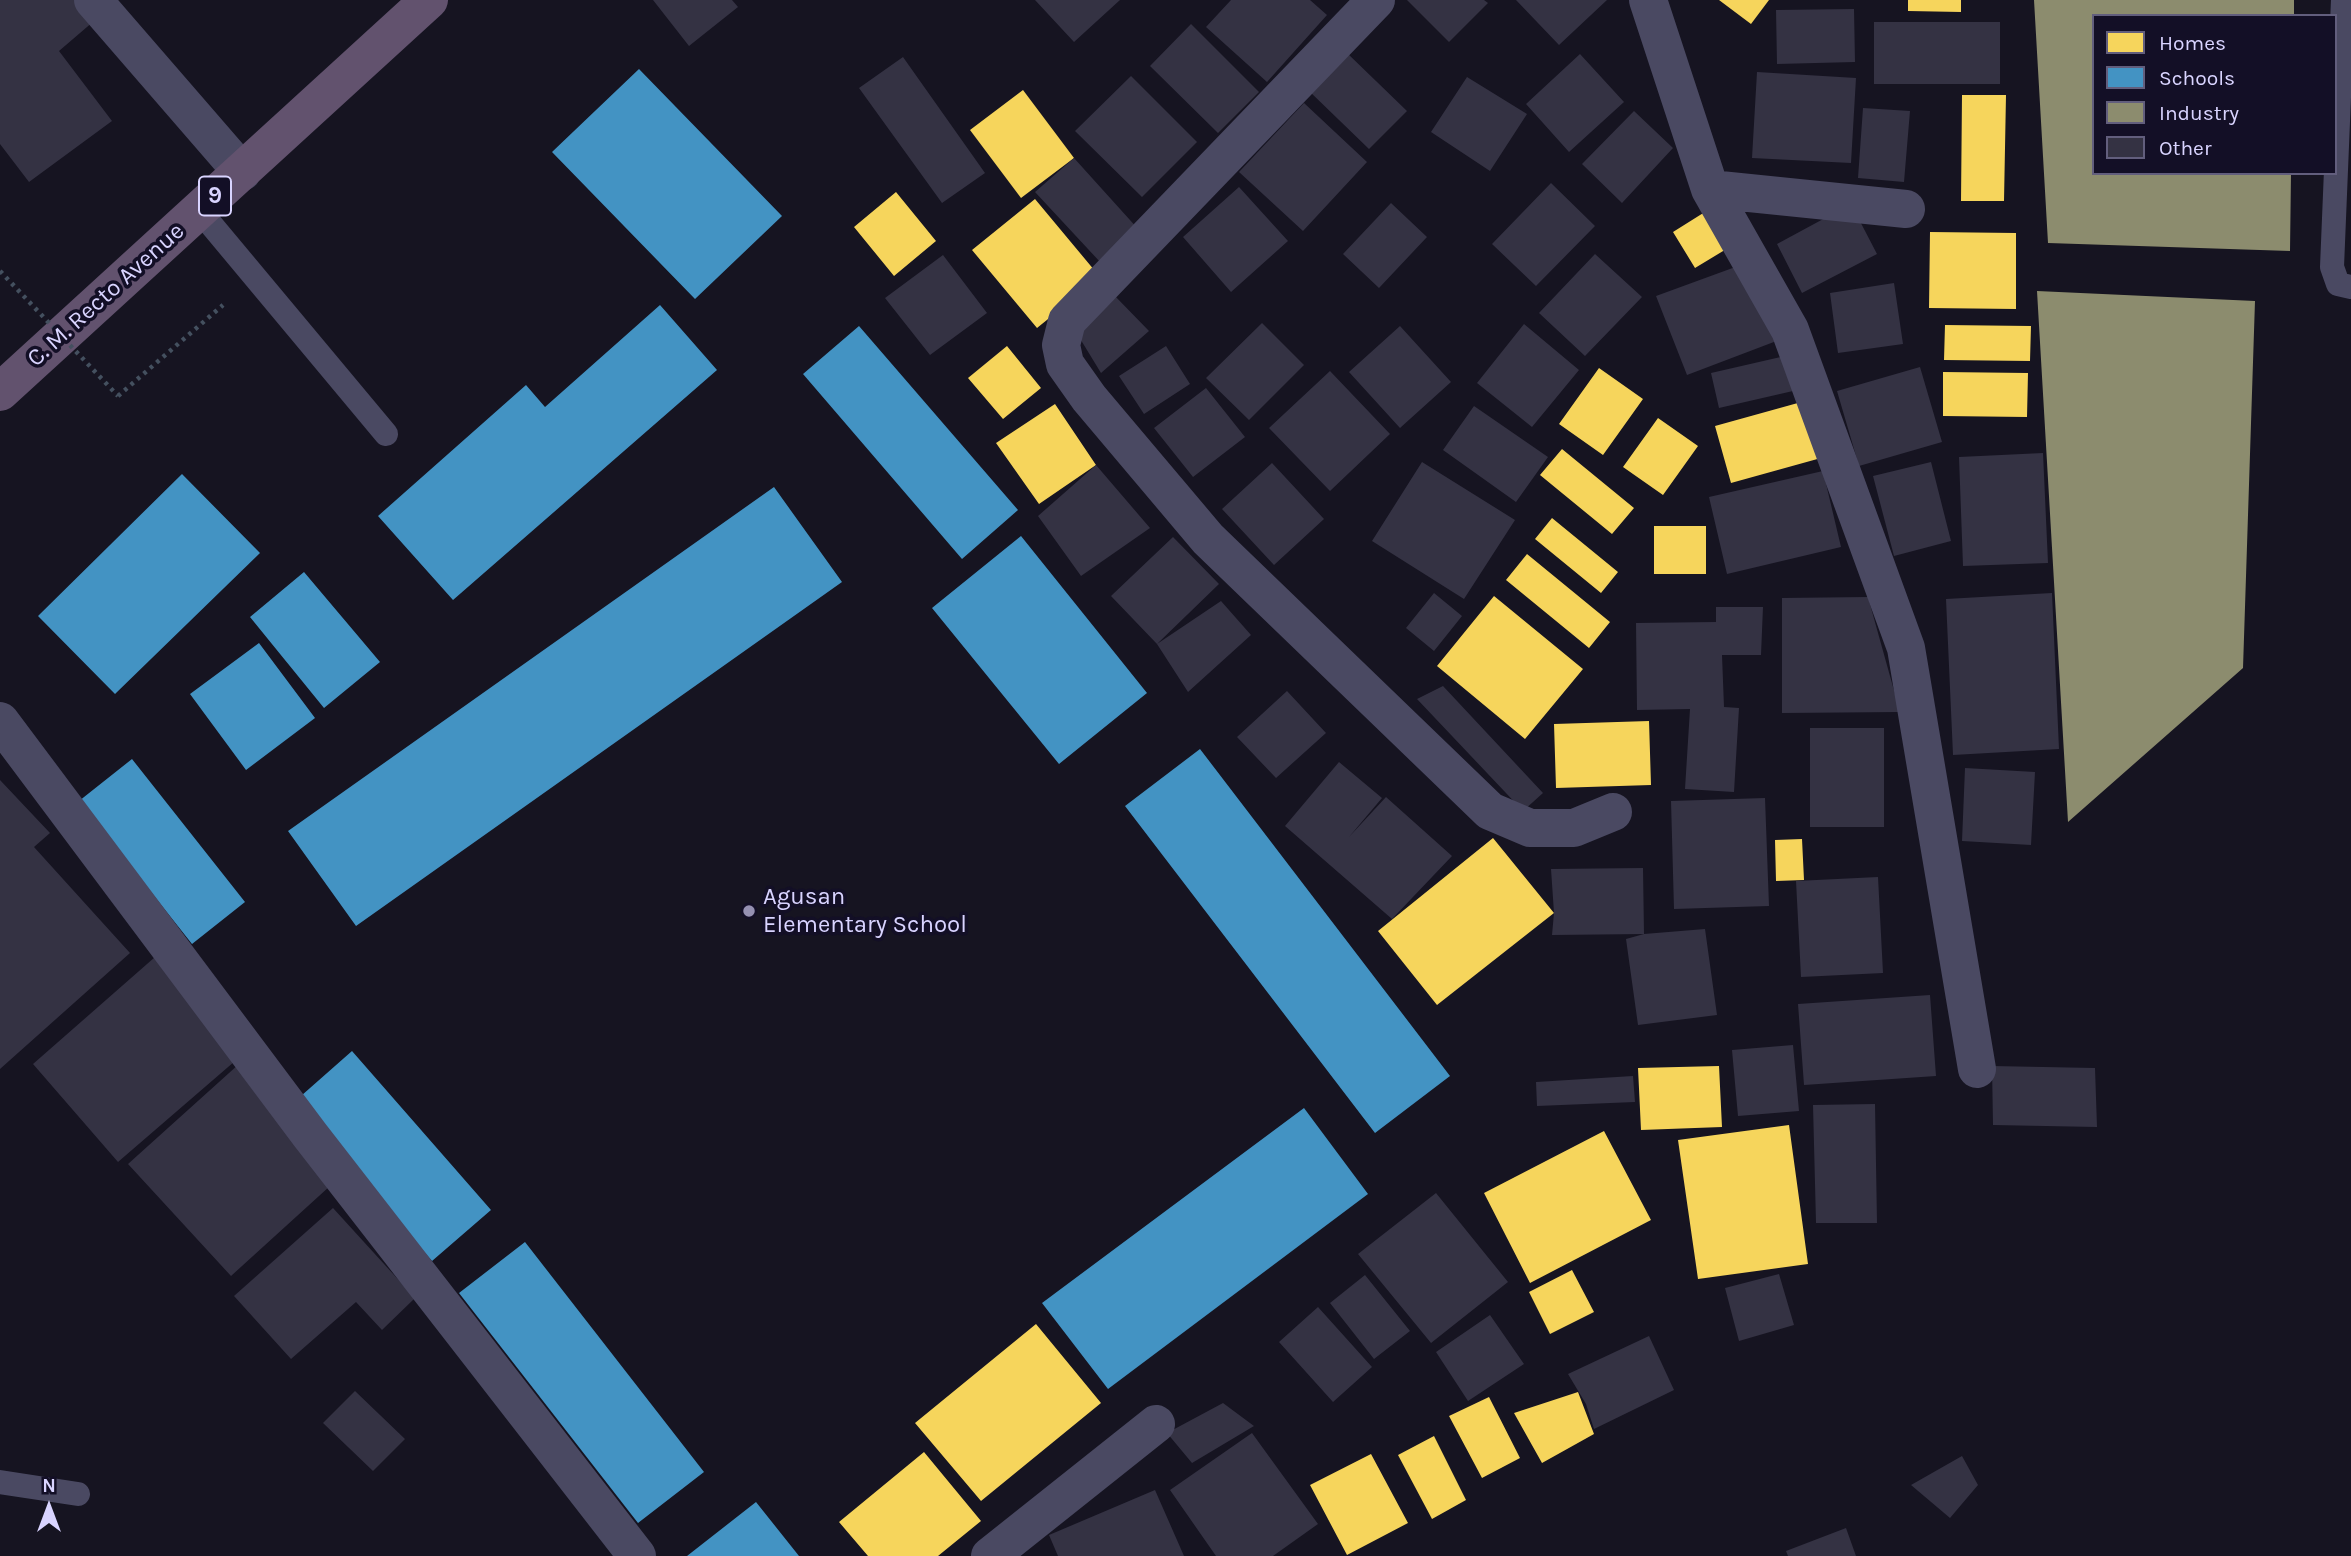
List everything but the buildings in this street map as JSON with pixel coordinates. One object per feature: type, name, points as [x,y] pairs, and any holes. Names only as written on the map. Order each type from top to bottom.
[{"type":"highway","name":"C. M. Recto Avenue","points":[[0,391],[429,0]]},
{"type":"street","points":[[93,0],[242,172]]},
{"type":"street","points":[[1376,0],[1068,321],[1061,345],[1065,364],[1089,398],[1208,539],[1490,811],[1530,828],[1574,828],[1613,812]]},
{"type":"street","points":[[1648,0],[1710,189],[1790,330],[1906,648],[1977,1069]]},
{"type":"street","points":[[1710,189],[1906,209]]},
{"type":"street","points":[[0,721],[310,1135],[637,1556]]},
{"type":"street","points":[[1004,1551],[1156,1424]]},
{"type":"lane","points":[[2337,146],[2343,0]]},
{"type":"lane","points":[[2336,175],[2332,267],[2338,284],[2351,287]]},
{"type":"lane","points":[[200,210],[386,434]]},
{"type":"lane","points":[[0,1482],[78,1494]]},
{"type":"path","points":[[0,271],[118,396],[172,352],[254,276]]},
{"type":"place","name":"Agusan Elementary School","points":[[749,911]]}]
